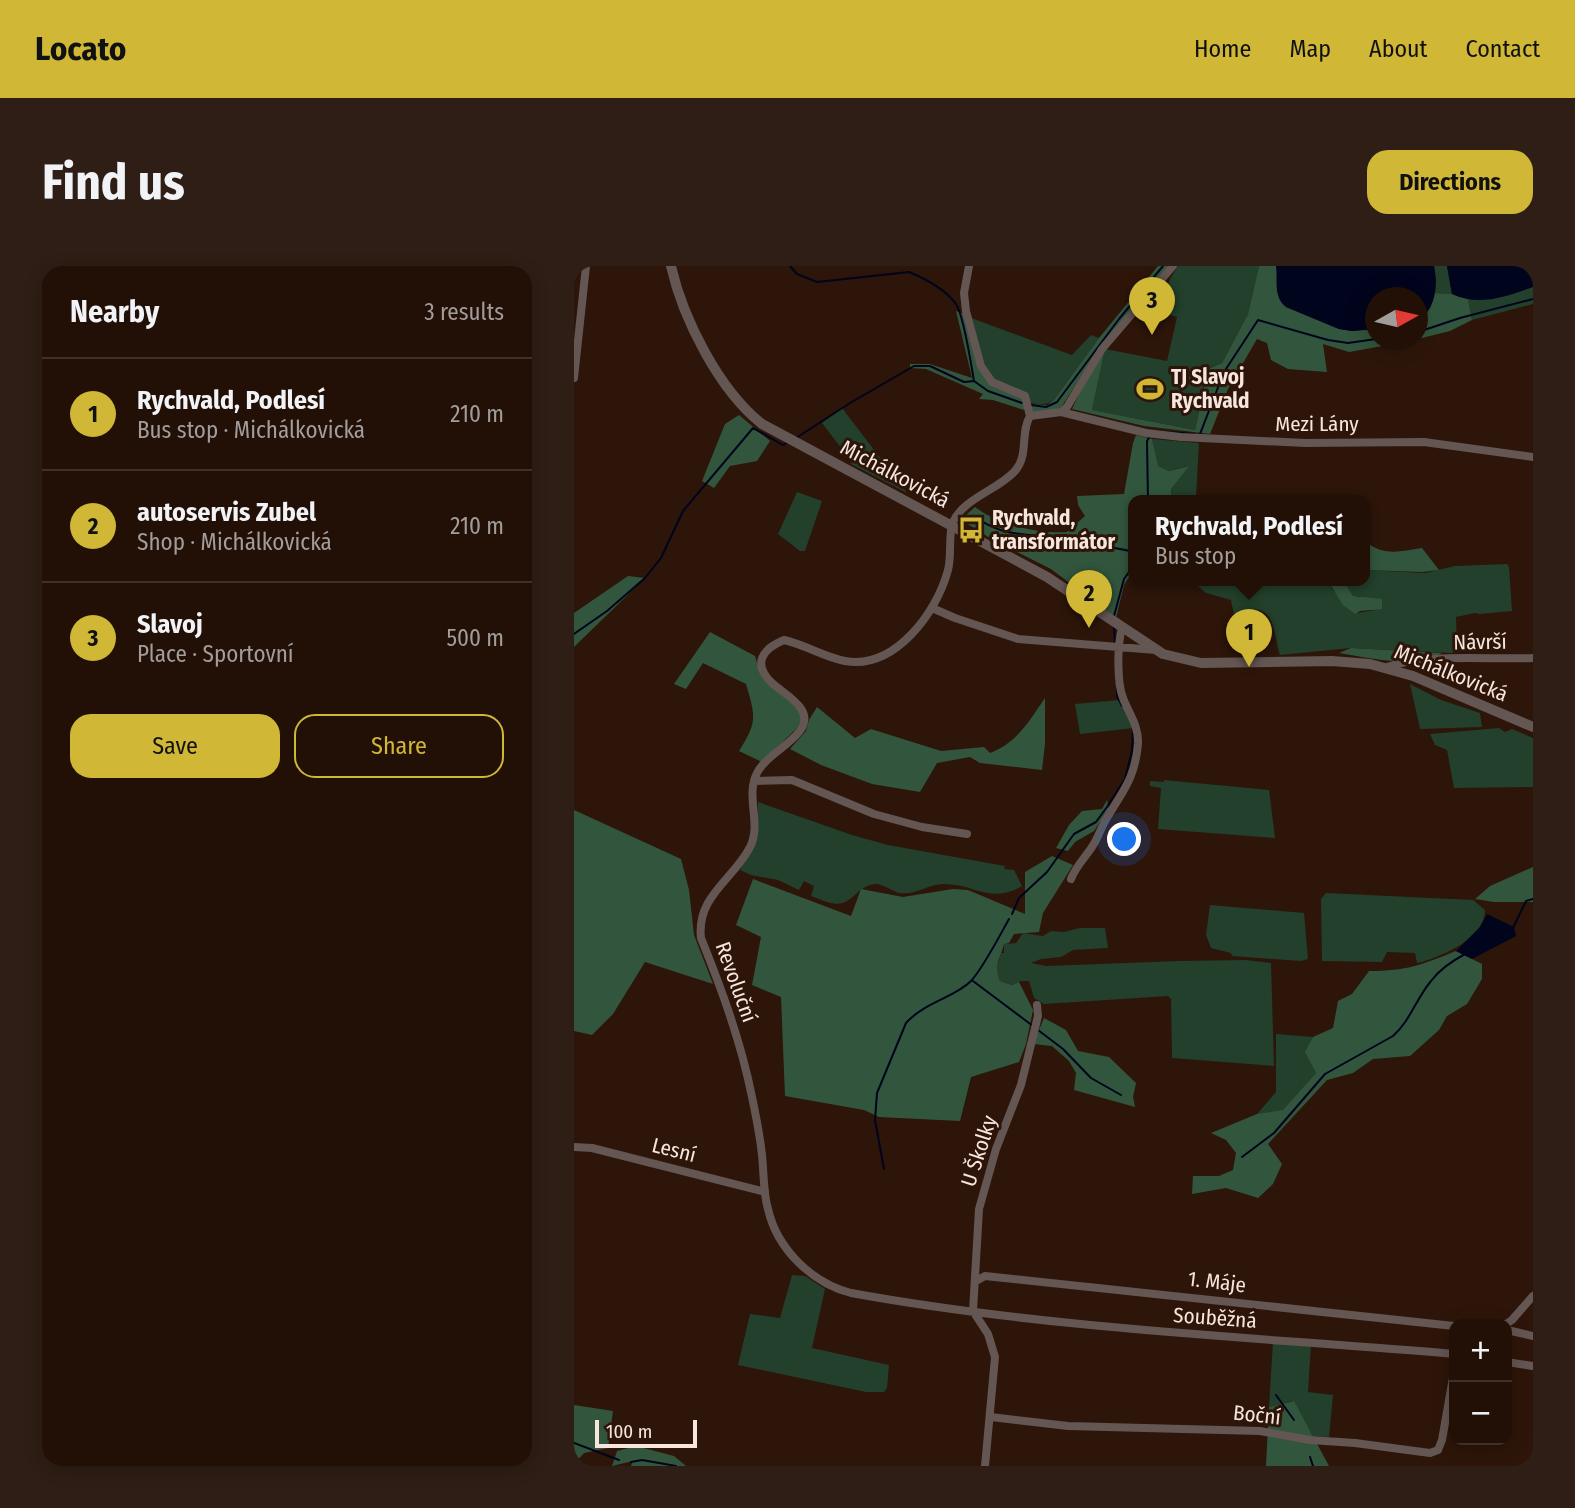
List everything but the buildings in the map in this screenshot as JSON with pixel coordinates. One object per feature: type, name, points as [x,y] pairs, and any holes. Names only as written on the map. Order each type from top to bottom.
[{"type":"street","points":[[574,378],[586,266]]},
{"type":"street","name":"Michálkovická","points":[[671,266],[683,304],[717,372],[737,401],[762,424],[1047,577],[1156,650],[1181,660],[1201,663],[1353,662],[1387,667],[1533,727]]},
{"type":"street","points":[[967,834],[922,827],[874,814],[792,779],[754,781],[761,767],[796,735],[804,724],[803,713],[796,701],[773,684],[762,668],[761,657],[766,649],[785,640],[848,661],[866,662],[886,656],[932,608],[948,569],[954,520],[970,504],[1016,470],[1024,456],[1028,410],[1021,394],[992,382],[981,366],[966,311],[964,293],[969,266]]},
{"type":"street","points":[[1028,410],[1060,412],[1067,407],[1102,349],[1173,266]]},
{"type":"street","name":"Mezi Lány","points":[[1060,412],[1146,433],[1181,438],[1305,443],[1424,442],[1533,457]]},
{"type":"street","points":[[932,608],[1018,639],[1156,650]]},
{"type":"street","points":[[1071,878],[1130,782],[1136,761],[1136,726],[1123,697],[1119,671],[1122,629]]},
{"type":"street","name":"Návrší","points":[[1387,667],[1426,660],[1533,658]]},
{"type":"street","name":"Revoluční","points":[[754,781],[752,793],[755,833],[750,848],[714,893],[703,914],[700,928],[701,938],[729,1009],[741,1052],[752,1098],[762,1154],[765,1192],[772,1222],[800,1264],[818,1280],[837,1290],[973,1311]]},
{"type":"street","name":"U Školky","points":[[973,1311],[979,1209],[996,1149],[1021,1084],[1038,1016],[1037,1005]]},
{"type":"street","name":"Lesní","points":[[574,1147],[604,1151],[765,1192]]},
{"type":"street","name":"1. Máje","points":[[976,1281],[985,1276],[998,1277],[1449,1325]]},
{"type":"street","points":[[1512,1320],[1533,1296]]},
{"type":"street","points":[[973,1311],[988,1334],[995,1357],[985,1466]]},
{"type":"street","name":"Souběžná","points":[[973,1311],[1064,1323],[1449,1354]]},
{"type":"street","points":[[1512,1331],[1533,1336]]},
{"type":"street","points":[[1512,1363],[1533,1366]]},
{"type":"street","name":"Boční","points":[[991,1418],[1068,1426],[1260,1431],[1310,1440],[1430,1453],[1438,1450],[1442,1440],[1452,1382]]},
{"type":"green space","points":[[1158,266],[1168,266],[1092,360],[1062,406],[1057,410],[1033,413],[1029,404],[1047,405],[1054,400],[1099,338]]},
{"type":"green space","points":[[1178,266],[1259,266],[1248,314],[1222,363],[1207,369],[1195,430],[1092,410],[1105,349],[1167,361],[1177,317],[1160,312],[1170,279]]},
{"type":"green space","points":[[1259,266],[1276,266],[1286,307],[1339,329],[1365,330],[1365,349],[1349,352],[1323,344],[1327,372],[1288,369],[1271,360],[1267,343],[1257,339],[1228,389],[1210,434],[1144,426],[1072,409],[1105,349],[1092,410],[1195,430],[1208,369],[1222,363],[1248,314]]},
{"type":"green space","points":[[1434,266],[1447,266],[1452,294],[1435,293]]},
{"type":"green space","points":[[1533,287],[1533,304],[1472,320],[1468,299],[1492,299]]},
{"type":"green space","points":[[1435,293],[1452,294],[1468,299],[1472,320],[1450,331],[1428,336],[1428,308]]},
{"type":"green space","points":[[956,311],[965,314],[984,376],[1022,396],[1026,407],[1024,410],[993,400],[979,399],[983,394],[926,369],[910,368],[910,364],[930,364],[972,378]]},
{"type":"green space","points":[[971,318],[1072,355],[1091,335],[1099,338],[1054,400],[1035,404],[1006,390],[990,374],[981,356]]},
{"type":"green space","points":[[842,408],[907,493],[851,464],[822,423]]},
{"type":"green space","points":[[739,415],[770,441],[757,461],[730,466],[714,488],[702,481],[725,424]]},
{"type":"green space","points":[[1136,435],[1152,439],[1158,466],[1169,471],[1189,466],[1171,489],[1172,495],[1128,495],[1128,578],[1116,618],[1051,569],[993,540],[966,523],[966,515],[975,507],[995,519],[1019,527],[1067,532],[1085,516],[1078,505],[1077,496],[1124,494]]},
{"type":"green space","points":[[1152,439],[1199,443],[1196,495],[1172,495],[1171,489],[1187,466],[1169,471],[1157,466]]},
{"type":"green space","points":[[797,492],[822,501],[805,551],[800,551],[778,534]]},
{"type":"green space","points":[[1370,545],[1385,551],[1422,548],[1439,570],[1370,570]]},
{"type":"green space","points":[[1507,564],[1512,611],[1456,617],[1457,647],[1456,651],[1451,653],[1351,648],[1280,655],[1272,624],[1265,613],[1250,610],[1234,615],[1231,600],[1206,593],[1198,586],[1331,586],[1357,613],[1375,610],[1359,596],[1353,596],[1347,586],[1370,586],[1370,570],[1425,573],[1455,566]]},
{"type":"green space","points":[[628,576],[645,578],[574,647],[574,613]]},
{"type":"green space","points":[[1331,586],[1347,586],[1353,596],[1382,599],[1382,609],[1355,614],[1343,605]]},
{"type":"green space","points":[[710,632],[755,656],[760,673],[800,712],[801,721],[797,728],[762,762],[739,751],[753,719],[746,684],[703,663],[686,689],[674,684]]},
{"type":"green space","points":[[1351,648],[1442,653],[1431,658],[1405,661],[1339,653]]},
{"type":"green space","points":[[1410,684],[1441,700],[1480,713],[1482,727],[1420,729]]},
{"type":"green space","points":[[1045,698],[1042,770],[980,763],[970,757],[937,763],[920,792],[872,784],[821,765],[790,749],[806,731],[817,707],[855,738],[871,729],[941,751],[984,747],[990,753],[1015,737]]},
{"type":"green space","points":[[1120,700],[1134,728],[1080,734],[1075,704]]},
{"type":"green space","points":[[1499,728],[1505,732],[1512,729],[1533,738],[1533,787],[1454,788],[1447,750],[1435,745],[1430,734]]},
{"type":"green space","points":[[1150,781],[1269,790],[1275,838],[1158,829],[1161,788],[1150,786]]},
{"type":"green space","points":[[1107,800],[1109,809],[1094,831],[1075,842],[1068,851],[1056,848],[1069,825],[1082,811],[1102,809]]},
{"type":"green space","points":[[758,802],[888,845],[1005,866],[1004,869],[1014,870],[1022,886],[1000,894],[942,884],[900,893],[874,884],[846,902],[826,902],[811,896],[814,886],[804,881],[799,890],[778,880],[740,870],[758,835]]},
{"type":"green space","points":[[574,810],[681,859],[689,890],[694,935],[713,984],[645,962],[613,1014],[592,1035],[574,1031]]},
{"type":"green space","points":[[1052,856],[1073,865],[1043,913],[1039,932],[1014,934],[1009,943],[1004,944],[997,966],[1000,981],[1012,985],[1019,982],[1033,1010],[1026,1044],[1019,1062],[971,1077],[960,1121],[879,1117],[864,1110],[785,1096],[781,997],[752,985],[761,937],[736,925],[753,879],[851,916],[861,889],[903,897],[953,889],[968,890],[1025,914],[1025,872]]},
{"type":"green space","points":[[1533,867],[1533,902],[1475,899],[1490,886]]},
{"type":"green space","points":[[1326,893],[1473,900],[1485,910],[1483,920],[1471,937],[1452,950],[1422,962],[1417,963],[1415,953],[1387,952],[1382,962],[1322,961],[1321,899]]},
{"type":"green space","points":[[1210,905],[1304,913],[1308,959],[1301,961],[1232,956],[1231,953],[1211,948],[1206,935]]},
{"type":"green space","points":[[1080,928],[1105,928],[1108,948],[1073,950],[1061,957],[1031,963],[1046,966],[1246,960],[1271,963],[1274,1066],[1172,1058],[1171,999],[1168,996],[1044,1004],[1034,998],[1029,981],[1013,985],[1000,981],[996,972],[1001,953],[1004,953],[1004,944],[1016,943],[1023,933],[1043,936],[1051,931],[1064,932]]},
{"type":"green space","points":[[1456,951],[1482,964],[1482,979],[1467,1004],[1447,1016],[1439,1030],[1410,1056],[1373,1059],[1353,1073],[1327,1080],[1268,1144],[1282,1164],[1273,1184],[1258,1198],[1226,1188],[1192,1194],[1193,1176],[1219,1176],[1233,1170],[1236,1153],[1226,1140],[1211,1133],[1257,1114],[1283,1110],[1316,1073],[1305,1052],[1313,1037],[1333,1028],[1338,1001],[1352,994],[1369,971],[1414,966]]},
{"type":"green space","points":[[1044,1018],[1066,1030],[1078,1051],[1109,1057],[1136,1083],[1133,1097],[1135,1107],[1074,1090],[1076,1073],[1069,1061],[1052,1046],[1033,1044]]},
{"type":"green space","points":[[1276,1034],[1313,1037],[1306,1052],[1316,1073],[1283,1111],[1257,1114],[1276,1092]]},
{"type":"green space","points":[[792,1275],[805,1276],[825,1289],[812,1348],[889,1365],[887,1388],[884,1392],[866,1392],[738,1365],[750,1314],[780,1318]]},
{"type":"green space","points":[[1273,1342],[1311,1345],[1308,1392],[1333,1395],[1329,1437],[1313,1436],[1293,1401],[1269,1407]]},
{"type":"green space","points":[[1294,1401],[1329,1466],[1266,1466],[1269,1407]]},
{"type":"green space","points":[[574,1405],[613,1411],[608,1448],[584,1453],[574,1464]]},
{"type":"green space","points":[[636,1446],[674,1456],[686,1466],[631,1466],[633,1461],[612,1466],[617,1451]]},
{"type":"water","points":[[1276,266],[1434,266],[1436,280],[1428,311],[1428,287],[1365,287],[1365,330],[1339,329],[1286,307],[1278,294]]},
{"type":"water","points":[[1447,266],[1533,266],[1533,287],[1493,299],[1462,298],[1452,294]]},
{"type":"water","points":[[1487,914],[1514,927],[1516,936],[1472,959],[1456,951],[1480,927]]},
{"type":"waterway","points":[[790,266],[797,274],[817,282],[909,272],[928,281],[941,289],[959,310],[974,381],[988,391],[1022,403]]},
{"type":"waterway","points":[[1031,405],[1046,407],[1057,402],[1119,319],[1163,266]]},
{"type":"waterway","points":[[1428,329],[1533,299]]},
{"type":"waterway","points":[[1200,434],[1224,372],[1258,320],[1328,340],[1348,343],[1365,341]]},
{"type":"waterway","points":[[796,438],[914,366],[930,366],[964,382],[974,381]]},
{"type":"waterway","points":[[574,634],[607,611],[645,578],[661,558],[683,511],[753,428],[783,445],[788,442]]},
{"type":"waterway","points":[[1152,431],[1194,434]]},
{"type":"waterway","points":[[1148,495],[1147,441],[1150,436]]},
{"type":"waterway","points":[[980,520],[1008,532],[1067,538],[1128,551]]},
{"type":"waterway","points":[[1114,616],[1128,573]]},
{"type":"waterway","points":[[1114,626],[1115,644]]},
{"type":"waterway","points":[[1117,688],[1117,696],[1122,706]]},
{"type":"waterway","points":[[1012,914],[1019,898],[1047,872],[1074,834],[1096,822],[1107,807],[1125,779],[1132,751],[1133,730]]},
{"type":"waterway","points":[[1513,928],[1526,901],[1533,899]]},
{"type":"waterway","points":[[884,1169],[875,1120],[877,1093],[906,1023],[922,1010],[971,981],[1009,919]]},
{"type":"waterway","points":[[1242,1157],[1274,1133],[1325,1074],[1393,1036],[1435,977],[1465,954]]},
{"type":"waterway","points":[[973,981],[1033,1026]]},
{"type":"waterway","points":[[1038,1030],[1063,1049],[1091,1078],[1121,1095]]},
{"type":"waterway","points":[[1276,1395],[1294,1420]]},
{"type":"waterway","points":[[574,1443],[619,1460]]},
{"type":"waterway","points":[[1310,1457],[1313,1466]]},
{"type":"waterway","points":[[631,1462],[642,1460],[676,1466]]},
{"type":"place","name":"Slavoj","points":[[1152,335]]},
{"type":"place","name":"TJ Slavoj Rychvald","points":[[1150,389]]},
{"type":"place","name":"Rychvald, transformátor","points":[[971,530]]},
{"type":"place","name":"autoservis Zubel","points":[[1089,628]]},
{"type":"place","name":"Rychvald, Podlesí","points":[[1249,667]]}]
